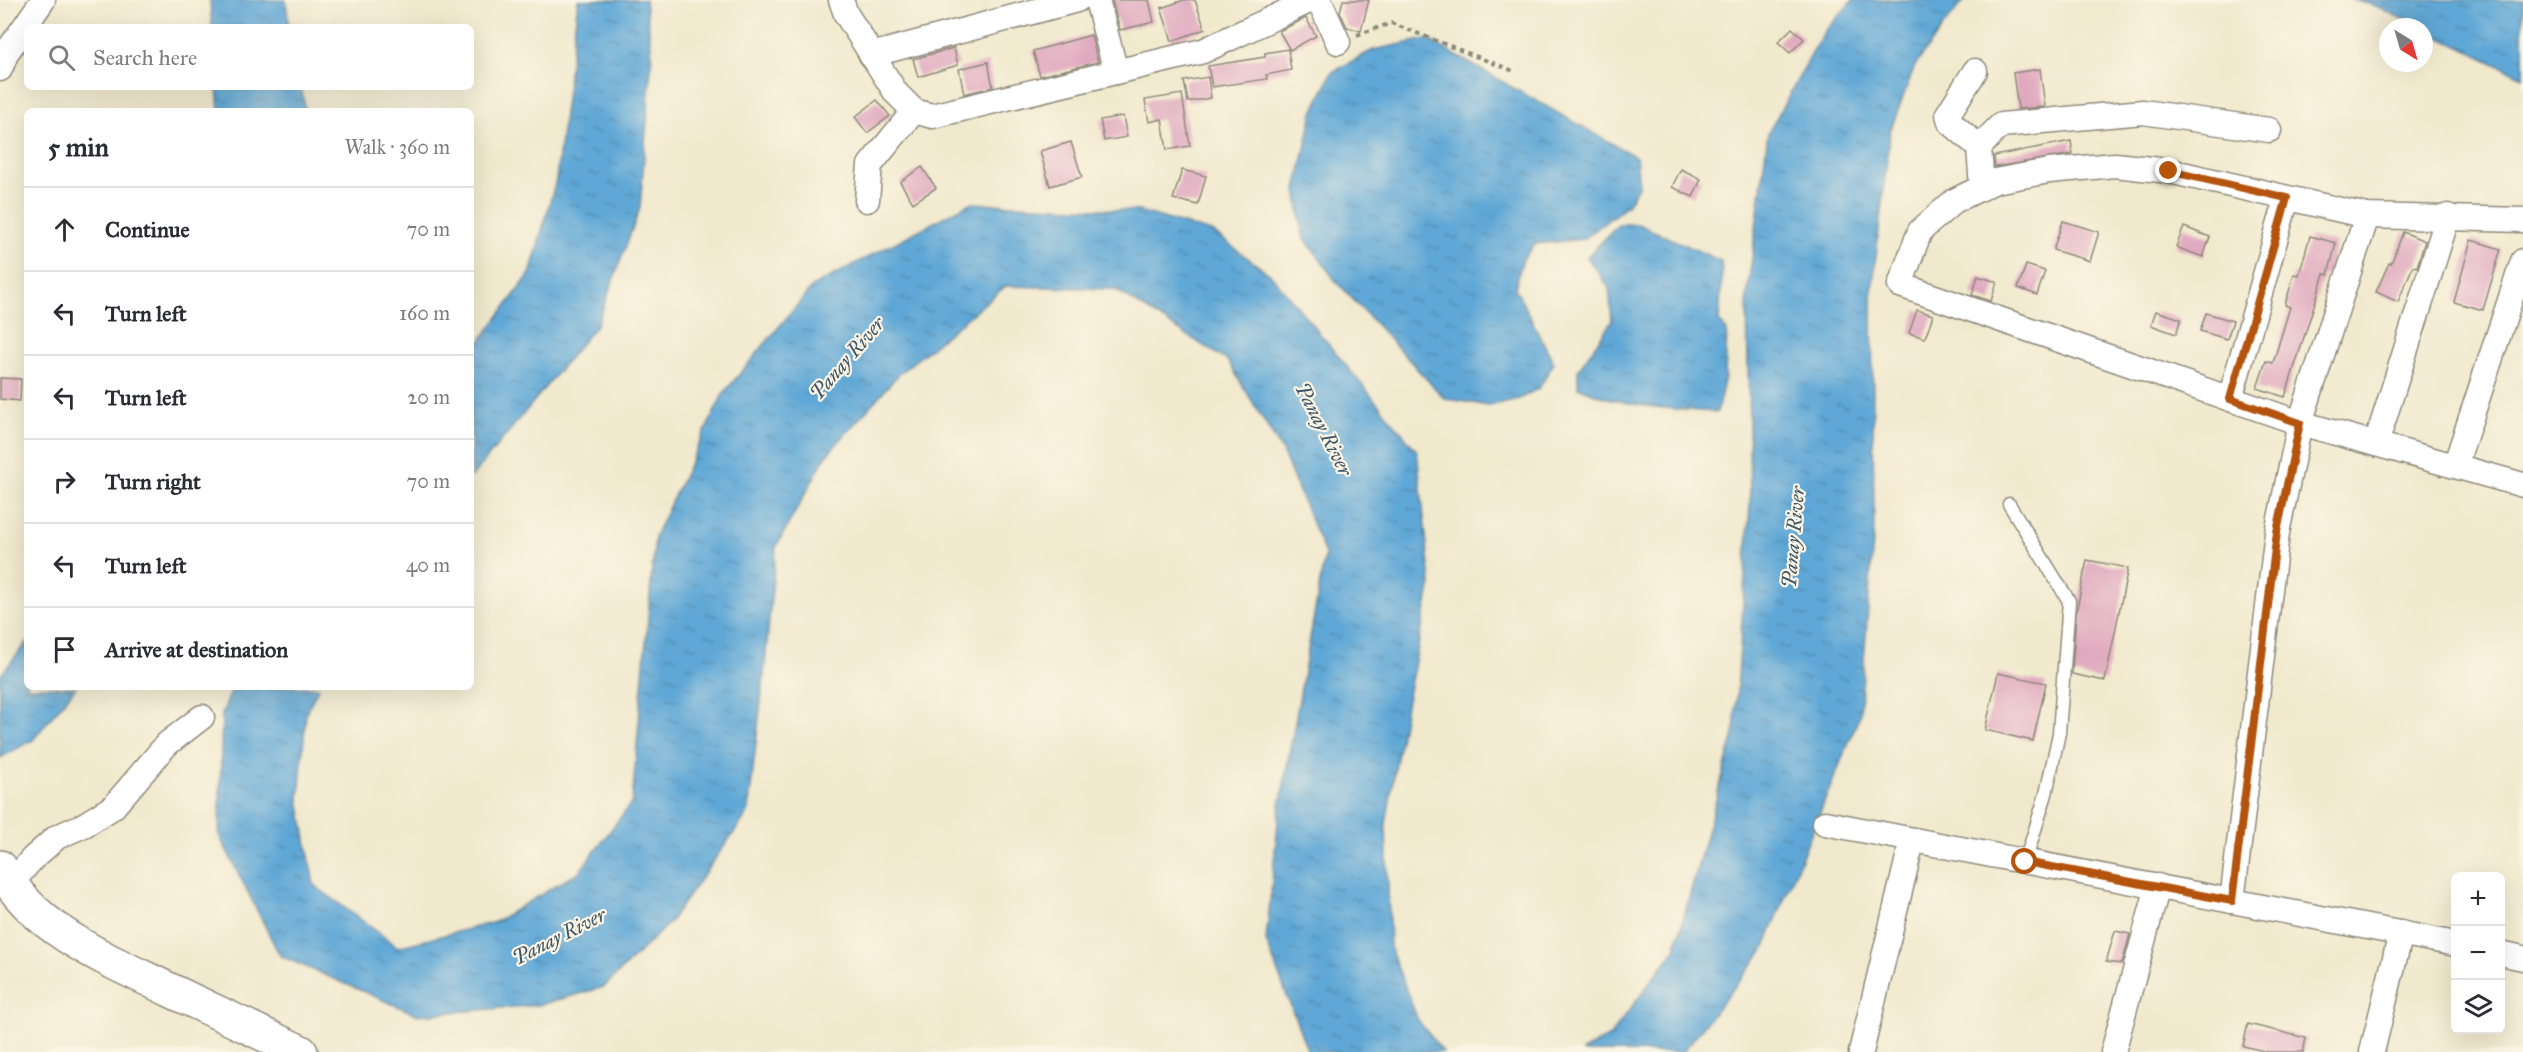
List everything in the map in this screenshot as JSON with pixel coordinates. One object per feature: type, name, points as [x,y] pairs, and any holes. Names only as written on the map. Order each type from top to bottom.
[{"type":"main road","points":[[5,876],[40,918],[91,952],[301,1052]]},
{"type":"street","points":[[26,24],[42,0]]},
{"type":"street","points":[[841,0],[846,14],[896,93],[914,111],[932,116],[1203,51],[1311,0]]},
{"type":"street","points":[[871,55],[1077,0]]},
{"type":"street","points":[[1098,0],[1116,72]]},
{"type":"street","points":[[1319,0],[1338,42]]},
{"type":"street","points":[[0,69],[7,52],[24,27]]},
{"type":"street","points":[[1975,71],[1948,114],[1950,122],[1979,147],[1982,188]]},
{"type":"street","points":[[867,200],[870,165],[914,111]]},
{"type":"street","points":[[1979,147],[2001,125],[2143,112],[2269,130]]},
{"type":"street","points":[[2523,220],[2448,216],[2367,216],[2169,171],[2115,165],[2049,171],[1995,182],[1954,201],[1920,231],[1900,285],[2300,423],[2523,485]]},
{"type":"street","points":[[2230,399],[2287,198]]},
{"type":"street","points":[[2232,901],[2277,532],[2300,423],[2367,216]]},
{"type":"street","points":[[2376,444],[2448,216]]},
{"type":"street","points":[[2455,466],[2523,261]]},
{"type":"street","points":[[5,876],[32,859],[57,837],[84,825],[113,807],[167,744],[201,717]]},
{"type":"street","points":[[1825,823],[2451,943]]},
{"type":"street","points":[[1861,1052],[1912,841]]},
{"type":"street","points":[[2113,1052],[2158,886]]},
{"type":"street","points":[[2372,1052],[2401,933]]},
{"type":"street","points":[[2505,954],[2523,958]]},
{"type":"lane","points":[[2008,504],[2069,601],[2059,733],[2046,794],[2025,862]]},
{"type":"path","points":[[1338,42],[1391,23],[1516,72]]},
{"type":"water","points":[[210,0],[286,0],[289,24],[212,24]]},
{"type":"water","points":[[578,0],[645,0],[652,55],[640,208],[597,324],[474,474],[474,349],[530,274],[556,180]]},
{"type":"water","name":"Panay River","points":[[1853,0],[1965,0],[1915,66],[1890,131],[1872,292],[1874,527],[1860,715],[1763,951],[1683,1052],[1581,1052],[1610,1036],[1675,949],[1734,734],[1750,504],[1747,297],[1768,133],[1824,32]]},
{"type":"water","points":[[2353,0],[2523,0],[2523,77],[2433,34],[2433,18],[2401,18],[2376,6]]},
{"type":"water","points":[[1427,39],[1636,157],[1639,185],[1627,205],[1584,239],[1534,244],[1522,261],[1515,288],[1554,363],[1539,388],[1519,399],[1488,406],[1444,398],[1335,280],[1303,236],[1296,190],[1313,112],[1332,72],[1373,50]]},
{"type":"water","points":[[217,90],[302,90],[305,108],[219,108]]},
{"type":"water","name":"Panay River","points":[[970,203],[1139,211],[1214,233],[1272,276],[1417,451],[1431,584],[1406,705],[1386,824],[1390,948],[1418,1020],[1443,1052],[1308,1052],[1266,941],[1279,812],[1325,554],[1282,451],[1228,361],[1114,289],[1006,286],[899,374],[826,456],[776,547],[748,813],[669,923],[604,987],[539,1005],[418,1015],[280,956],[219,835],[222,714],[232,690],[318,690],[306,713],[299,799],[314,885],[398,947],[495,922],[579,872],[632,802],[655,536],[723,394],[813,286]]},
{"type":"water","points":[[1619,224],[1638,224],[1721,261],[1719,321],[1727,331],[1725,377],[1717,412],[1628,403],[1578,387],[1578,370],[1612,321],[1609,288],[1587,257]]},
{"type":"water","points":[[24,646],[24,690],[74,690],[33,740],[0,758],[0,676]]},
{"type":"building","points":[[1112,0],[1149,0],[1154,22],[1120,30]]},
{"type":"building","points":[[1184,0],[1195,0],[1205,29],[1172,41],[1161,8]]},
{"type":"building","points":[[1343,0],[1369,0],[1361,31],[1347,27],[1340,12]]},
{"type":"building","points":[[1306,18],[1316,36],[1290,50],[1279,31]]},
{"type":"building","points":[[1792,28],[1804,39],[1790,53],[1778,42]]},
{"type":"building","points":[[1091,35],[1098,62],[1040,76],[1033,51]]},
{"type":"building","points":[[954,48],[958,65],[918,77],[913,59]]},
{"type":"building","points":[[1288,49],[1291,70],[1266,75],[1267,79],[1212,87],[1208,66],[1265,57],[1265,53]]},
{"type":"building","points":[[988,62],[993,87],[964,94],[959,69]]},
{"type":"building","points":[[2040,69],[2045,107],[2018,109],[2013,73]]},
{"type":"building","points":[[1208,77],[1211,98],[1188,102],[1184,81]]},
{"type":"building","points":[[1182,94],[1190,146],[1167,150],[1162,119],[1149,122],[1145,100]]},
{"type":"building","points":[[877,100],[890,116],[867,133],[855,117]]},
{"type":"building","points":[[1123,116],[1127,137],[1104,141],[1100,120]]},
{"type":"building","points":[[2071,141],[2073,154],[1995,167],[1994,156]]},
{"type":"building","points":[[1071,142],[1082,177],[1050,186],[1040,151]]},
{"type":"building","points":[[922,167],[936,188],[913,203],[900,182]]},
{"type":"building","points":[[1681,169],[1701,179],[1693,197],[1672,187]]},
{"type":"building","points":[[1182,170],[1206,176],[1198,205],[1173,199]]},
{"type":"building","points":[[2063,221],[2099,232],[2090,261],[2053,250]]},
{"type":"building","points":[[2184,227],[2210,237],[2203,257],[2176,247]]},
{"type":"building","points":[[2403,232],[2425,241],[2417,267],[2413,266],[2398,302],[2376,292],[2389,263],[2391,264]]},
{"type":"building","points":[[2310,236],[2336,243],[2328,275],[2324,274],[2285,397],[2257,388],[2266,361],[2273,363],[2290,307],[2285,305],[2294,274],[2299,275]]},
{"type":"building","points":[[2471,240],[2501,249],[2483,310],[2454,302]]},
{"type":"building","points":[[2026,265],[2045,271],[2037,295],[2018,288]]},
{"type":"building","points":[[1978,276],[1997,282],[1991,301],[1972,295]]},
{"type":"building","points":[[1917,310],[1933,315],[1925,338],[1909,333]]},
{"type":"building","points":[[2156,311],[2181,319],[2176,334],[2151,325]]},
{"type":"building","points":[[2206,313],[2233,321],[2227,339],[2200,331]]},
{"type":"building","points":[[0,378],[21,379],[20,401],[0,399]]},
{"type":"building","points":[[2087,560],[2128,568],[2105,681],[2072,674],[2076,613]]},
{"type":"building","points":[[1998,673],[2046,683],[2033,741],[1985,730]]},
{"type":"building","points":[[2115,931],[2130,934],[2122,964],[2106,962]]},
{"type":"building","points":[[2248,1024],[2306,1038],[2303,1052],[2268,1052],[2243,1046]]},
{"type":"route","points":[[2025,862],[2232,901],[2277,532],[2300,423],[2230,399],[2287,198],[2169,171]]}]
